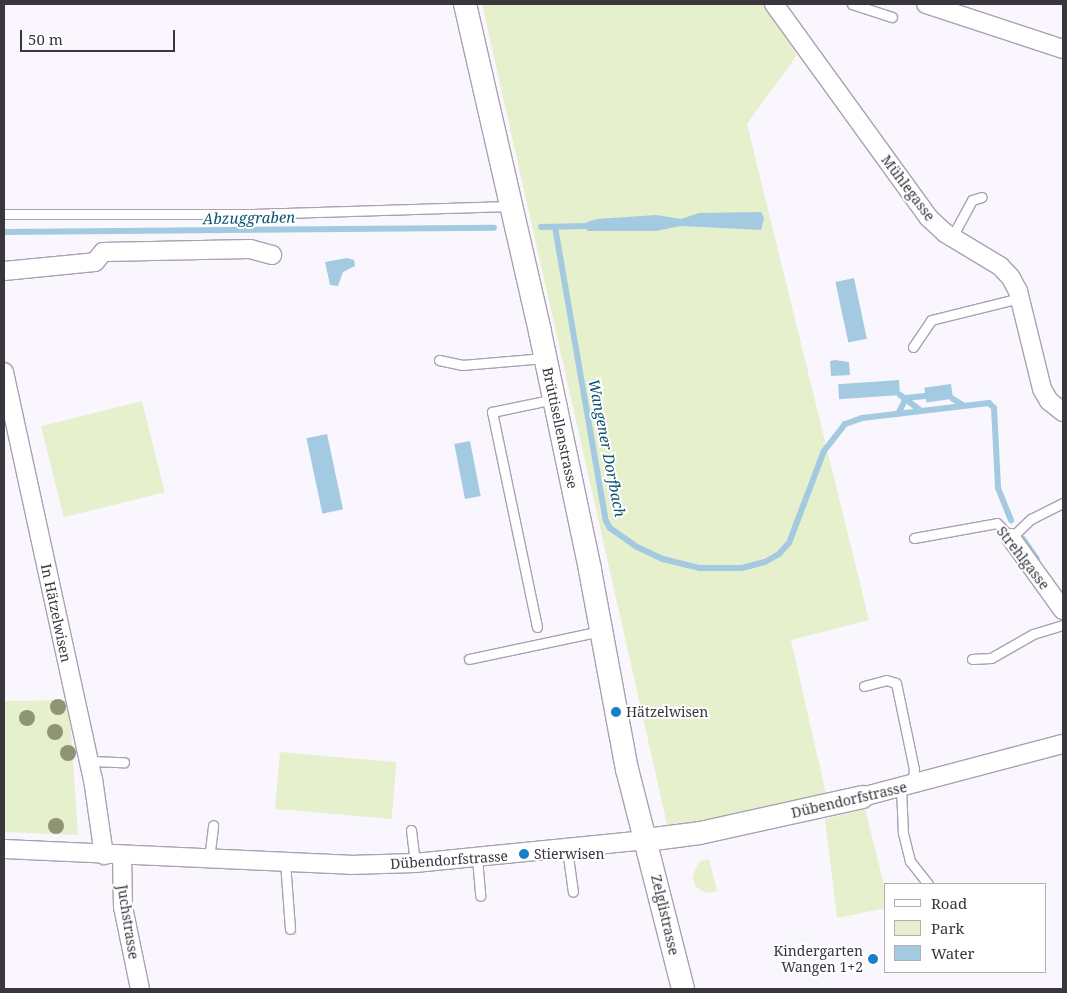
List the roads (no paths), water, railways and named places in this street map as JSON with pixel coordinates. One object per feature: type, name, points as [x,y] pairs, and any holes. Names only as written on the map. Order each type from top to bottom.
[{"type":"street","name":"Mühlegasse","points":[[774,4],[919,205],[952,237],[1000,266],[1011,278],[1020,298],[1042,389],[1053,405],[1063,412]]},
{"type":"street","points":[[926,4],[1063,49]]},
{"type":"street","name":"Brüttisellenstrasse","points":[[463,8],[546,358],[627,769],[646,840]]},
{"type":"street","points":[[4,271],[95,262],[103,252],[250,249],[272,255]]},
{"type":"street","name":"In Hätzelwisen","points":[[4,372],[89,761],[104,855]]},
{"type":"street","name":"Strehlgasse","points":[[1011,538],[1063,610]]},
{"type":"street","name":"Dübendorfstrasse","points":[[4,850],[285,862],[415,863],[567,849],[700,833],[862,797],[1063,744]]},
{"type":"street","name":"Zelglistrasse","points":[[646,840],[683,989]]},
{"type":"street","name":"Juchstrasse","points":[[122,855],[123,907],[140,989]]},
{"type":"lane","points":[[852,4],[892,18]]},
{"type":"lane","points":[[952,237],[972,200],[982,197]]},
{"type":"lane","points":[[4,214],[263,214],[510,206]]},
{"type":"lane","points":[[913,347],[930,320],[1020,298]]},
{"type":"lane","points":[[440,360],[462,365],[546,358]]},
{"type":"lane","points":[[537,627],[492,412],[554,399]]},
{"type":"lane","points":[[1011,538],[1031,519],[1063,503]]},
{"type":"lane","name":"Strehlgasse","points":[[914,538],[997,523],[1011,538]]},
{"type":"lane","points":[[972,659],[991,658],[1033,634],[1063,625]]},
{"type":"lane","points":[[469,658],[601,631]]},
{"type":"lane","points":[[864,686],[886,680],[896,683],[914,769],[906,786],[903,833],[910,861],[927,883]]},
{"type":"lane","points":[[89,761],[124,762]]},
{"type":"lane","points":[[209,859],[213,825]]},
{"type":"lane","points":[[411,830],[415,863]]},
{"type":"lane","points":[[567,849],[573,892]]},
{"type":"lane","points":[[477,858],[480,896]]},
{"type":"lane","points":[[285,862],[290,929]]},
{"type":"water","points":[[761,212],[764,218],[761,230],[681,226],[656,231],[587,231],[587,222],[597,219],[656,215],[681,219],[699,213]]},
{"type":"water","points":[[347,258],[354,260],[355,266],[343,272],[338,286],[330,285],[325,262]]},
{"type":"water","points":[[854,278],[867,339],[848,343],[835,282]]},
{"type":"water","points":[[830,361],[849,362],[850,375],[831,376]]},
{"type":"water","points":[[899,380],[900,395],[839,399],[838,384]]},
{"type":"water","points":[[951,384],[953,399],[926,403],[924,388]]},
{"type":"water","points":[[327,434],[343,509],[322,514],[306,438]]},
{"type":"water","points":[[470,441],[481,496],[465,499],[454,444]]},
{"type":"waterway","name":"Abzuggraben","points":[[541,227],[587,226]]},
{"type":"waterway","name":"Wangener Dorfbach","points":[[555,227],[606,521],[610,528],[637,547],[663,559],[700,568],[742,568],[765,562],[779,554],[789,543],[824,451],[845,424],[862,418],[989,403],[994,408],[998,488],[1011,520]]},
{"type":"waterway","name":"Abzuggraben","points":[[4,232],[494,228]]},
{"type":"waterway","points":[[900,395],[921,411]]},
{"type":"waterway","points":[[906,398],[925,396]]},
{"type":"waterway","points":[[898,414],[906,398]]},
{"type":"waterway","points":[[953,399],[964,406]]},
{"type":"waterway","name":"Wangener Dorfbach","points":[[1023,539],[1037,559]]},
{"type":"place","name":"Hätzelwisen","points":[[616,712]]},
{"type":"place","name":"Stierwisen","points":[[524,854]]},
{"type":"place","name":"Kindergarten Wangen 1+2","points":[[873,959]]}]
